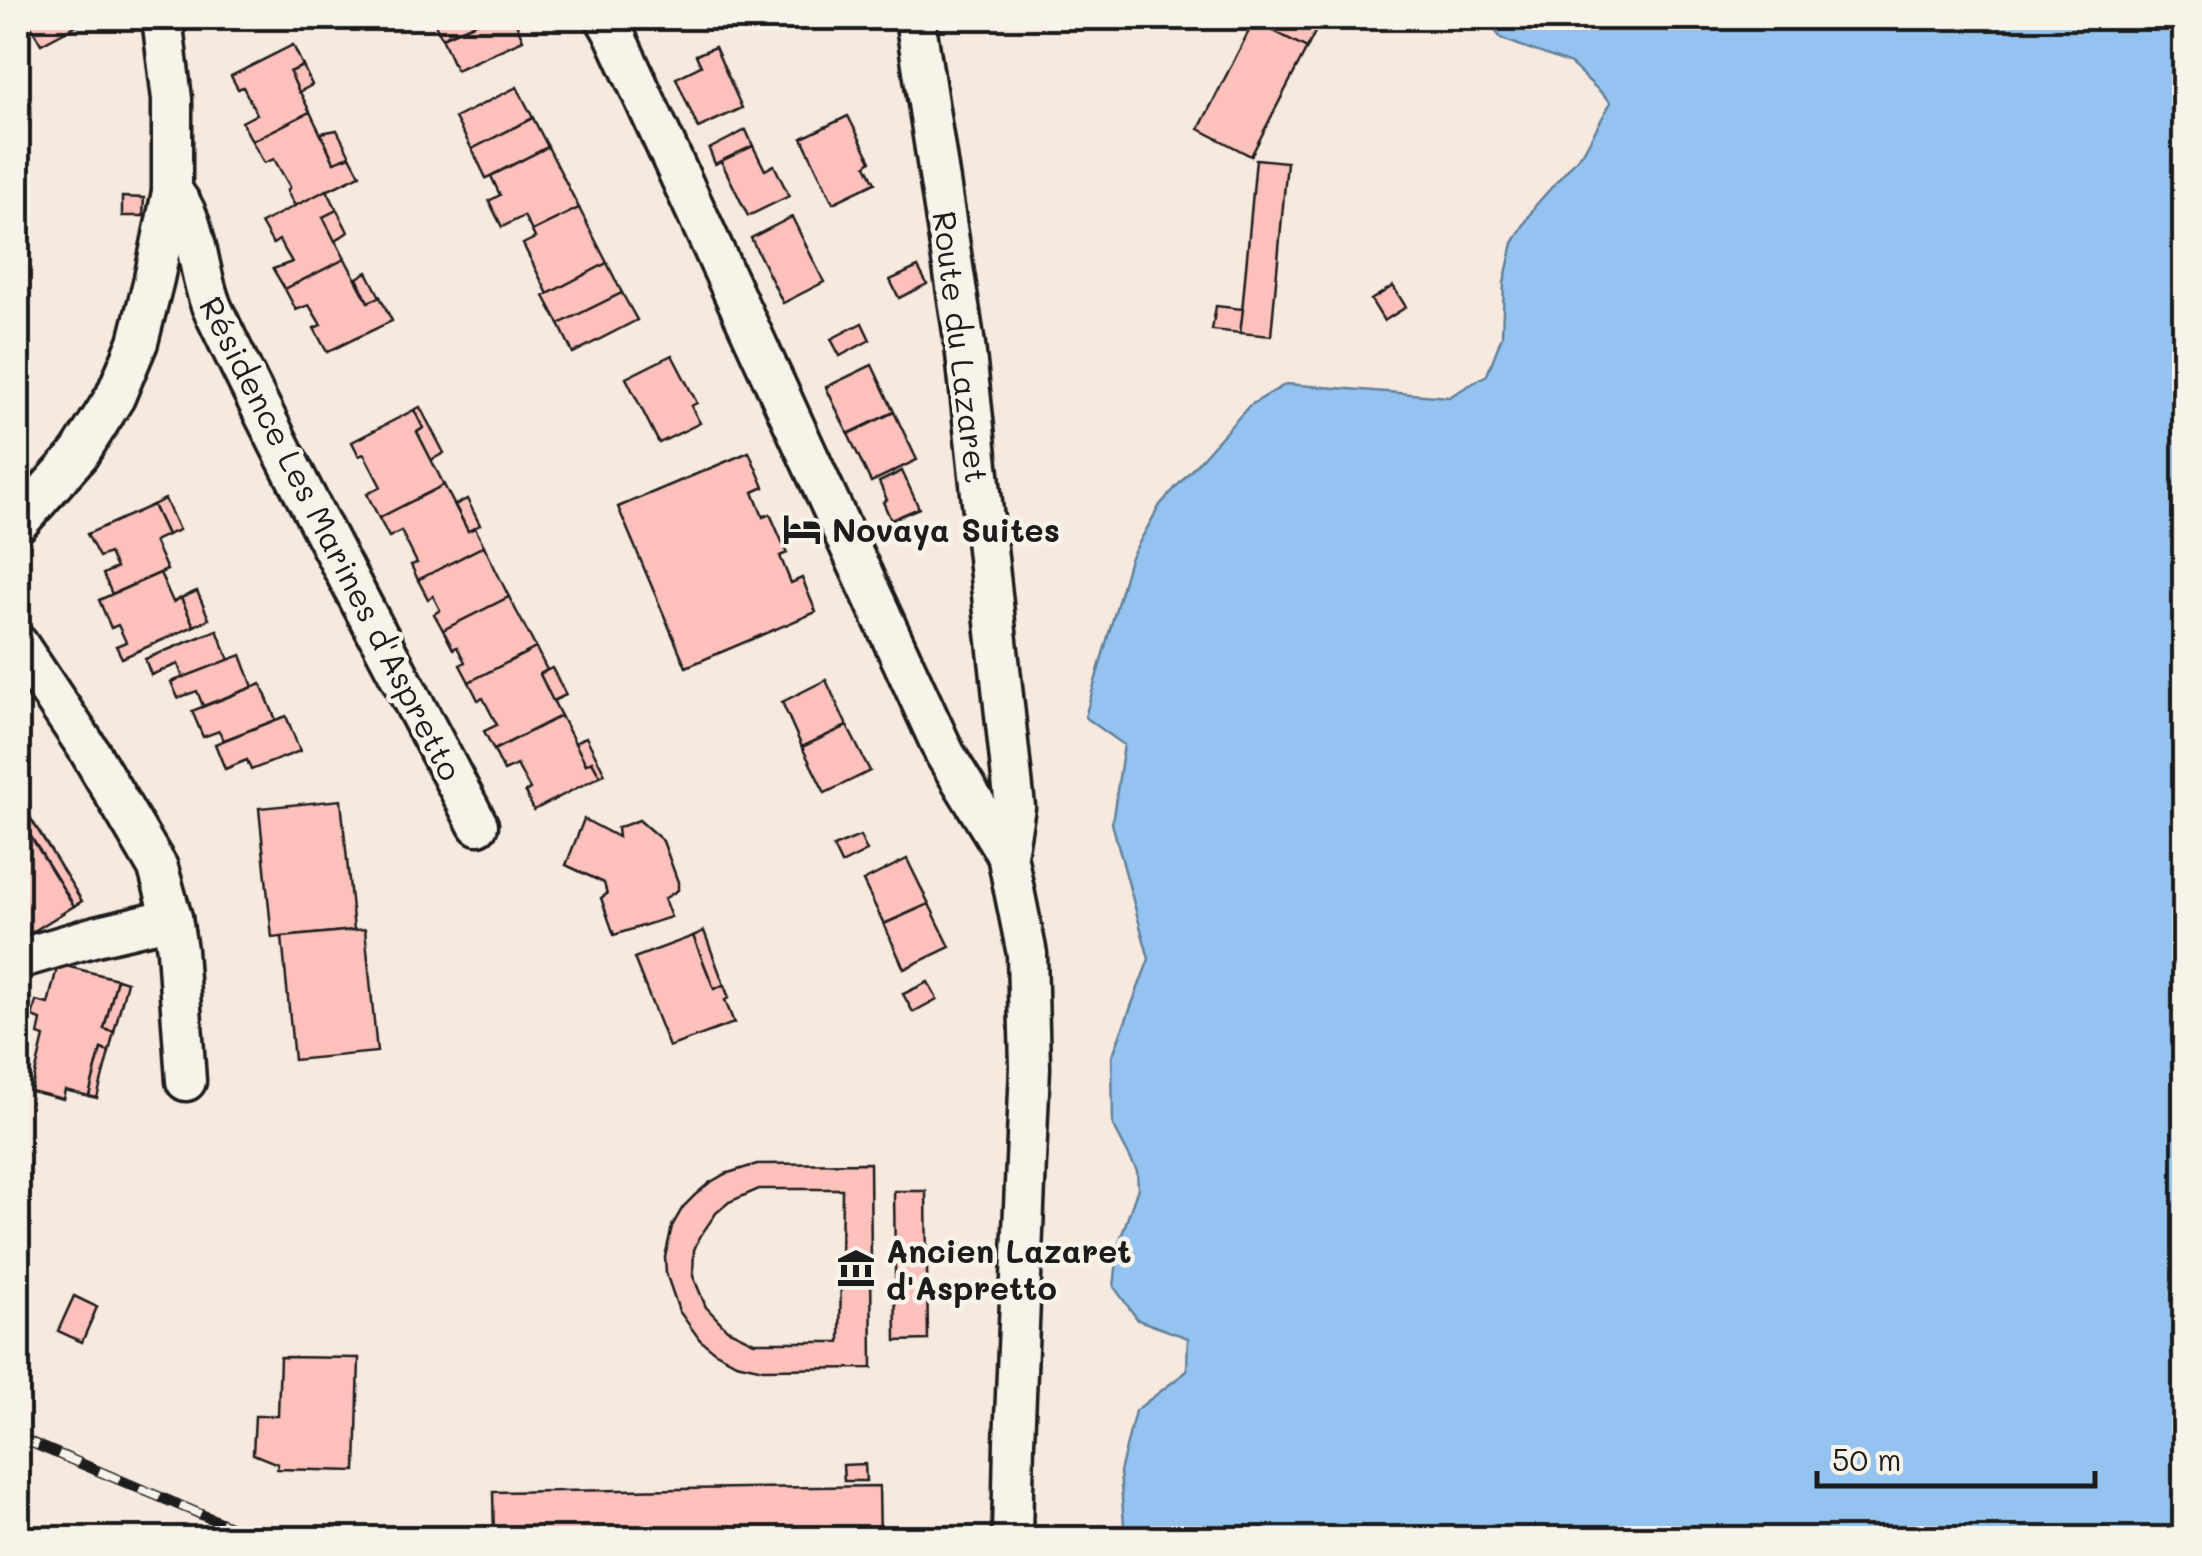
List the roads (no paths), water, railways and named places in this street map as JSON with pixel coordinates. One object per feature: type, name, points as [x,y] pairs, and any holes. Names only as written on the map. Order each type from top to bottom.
[{"type":"street","points":[[18,523],[80,454],[115,397],[138,342],[172,192],[172,98],[162,18]]},
{"type":"street","name":"Route du Lazaret","points":[[606,18],[945,754],[1008,856]]},
{"type":"street","name":"Route du Lazaret","points":[[915,18],[969,385],[1015,807],[1008,856],[1027,954],[1030,1068],[1012,1538]]},
{"type":"street","name":"Résidence Les Marines d'Aspretto","points":[[172,192],[187,212],[200,276],[218,322],[478,826]]},
{"type":"street","points":[[18,644],[88,749],[158,868],[177,950],[186,1080]]},
{"type":"street","points":[[18,959],[172,918]]},
{"type":"water","points":[[1484,18],[2184,18],[2184,1538],[1125,1538],[1120,1472],[1135,1411],[1187,1371],[1188,1338],[1138,1320],[1114,1287],[1119,1243],[1138,1188],[1137,1171],[1113,1125],[1112,1057],[1149,959],[1112,823],[1124,745],[1085,717],[1130,559],[1160,505],[1249,406],[1286,384],[1449,397],[1487,375],[1502,336],[1504,283],[1513,243],[1535,206],[1584,151],[1611,102],[1571,64],[1502,39]]},
{"type":"railway","points":[[18,1437],[257,1538]]},
{"type":"place","name":"Novaya Suites","points":[[802,529]]},
{"type":"place","name":"Ancien Lazaret d'Aspretto","points":[[856,1268]]}]
